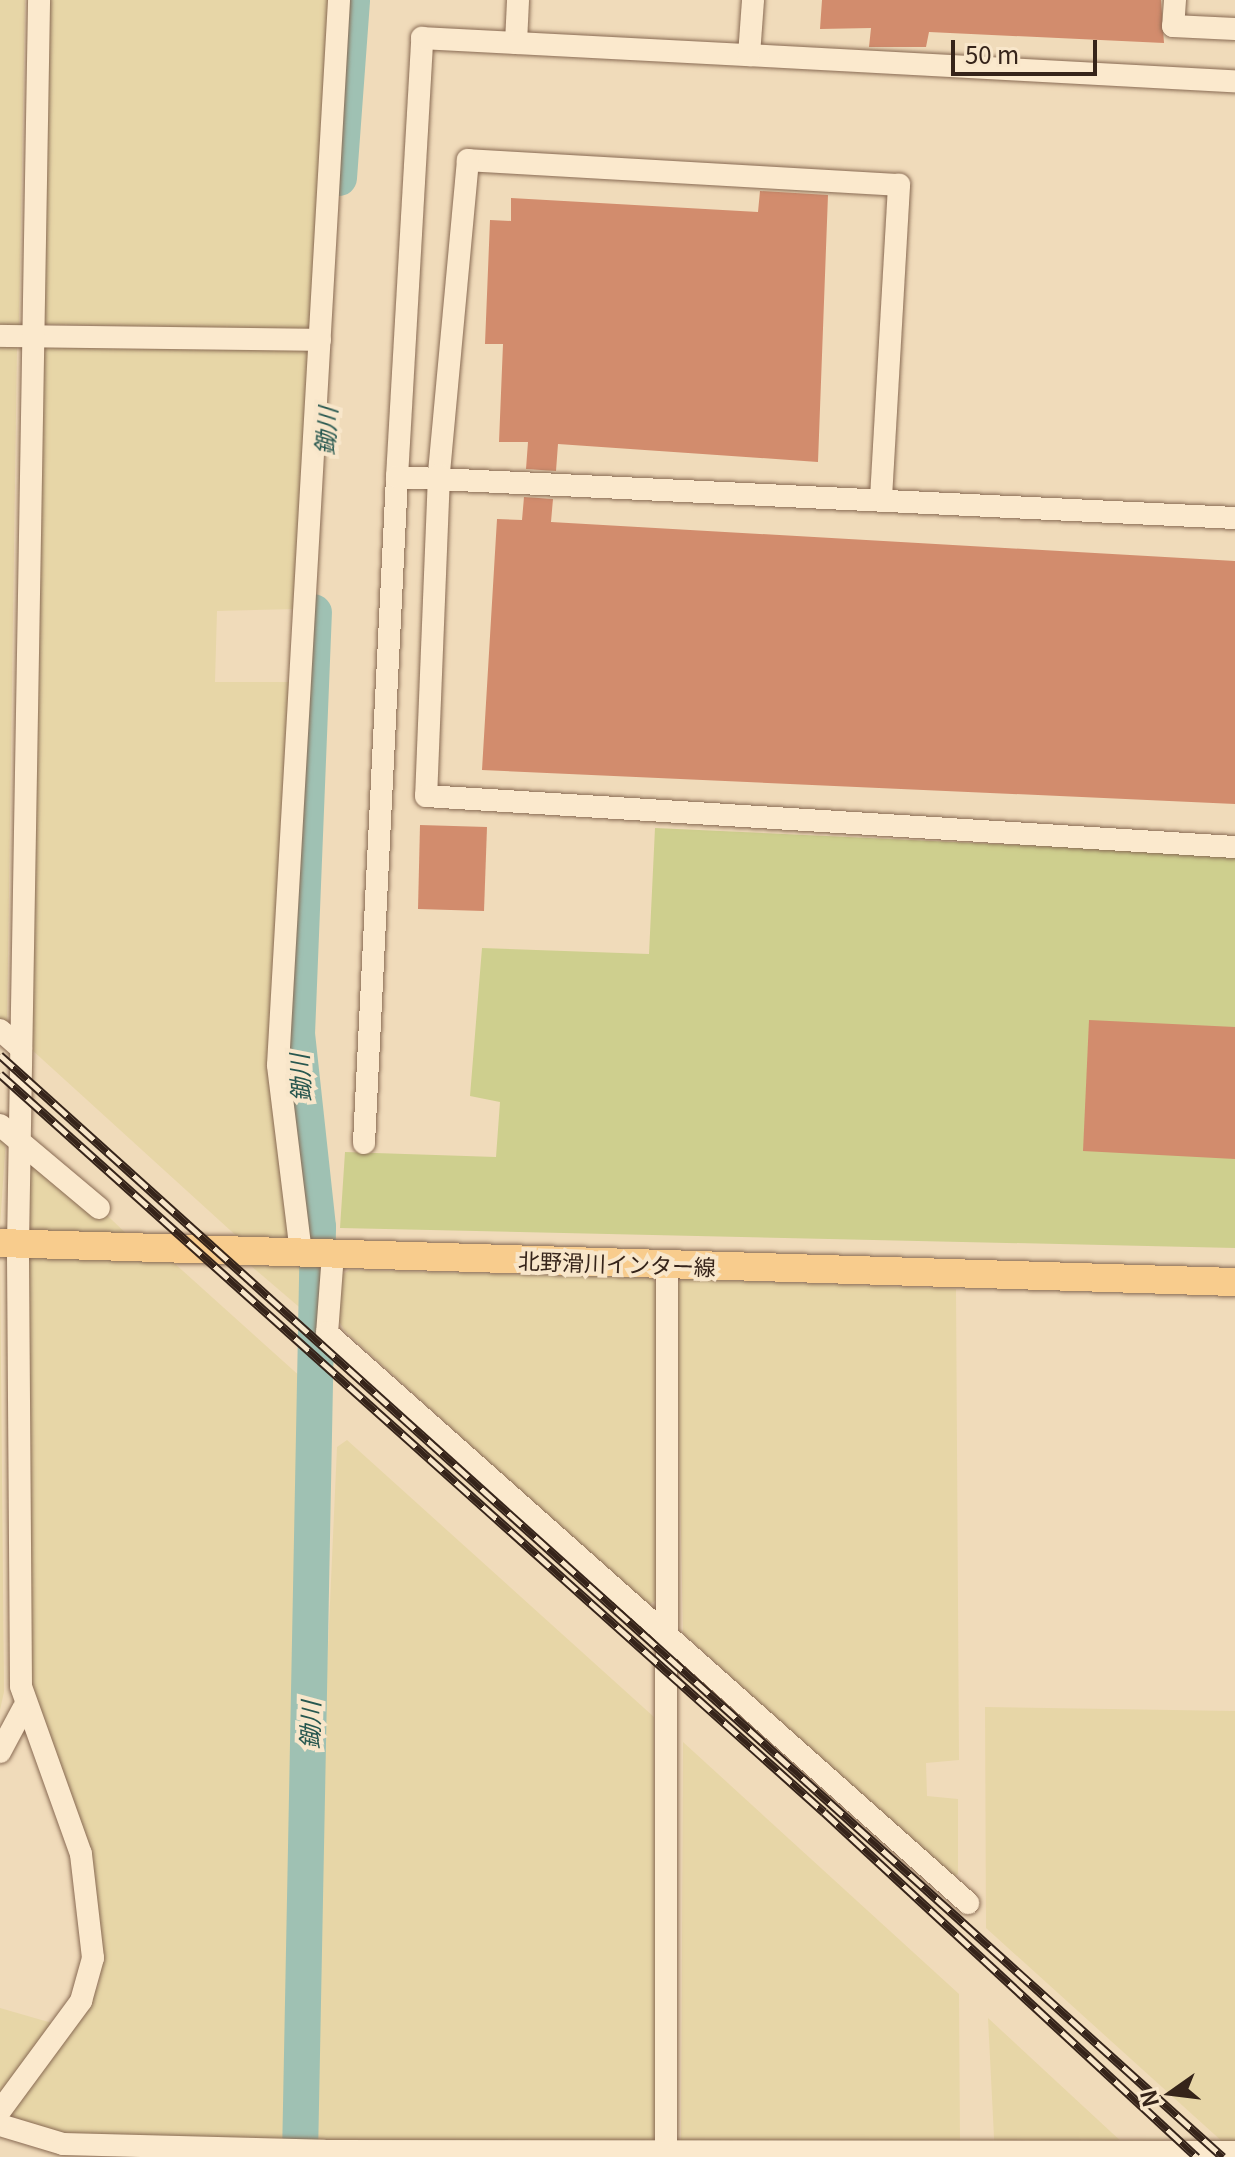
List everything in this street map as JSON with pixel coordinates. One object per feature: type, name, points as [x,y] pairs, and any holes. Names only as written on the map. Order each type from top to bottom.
[{"type":"main road","name":"北野滑川インター線","points":[[9,1244],[1235,1282]]},
{"type":"street","points":[[0,2111],[81,2001],[93,1958],[81,1854],[23,1709],[9,1244],[20,1143],[39,0]]},
{"type":"street","points":[[301,1253],[278,1065],[339,0]]},
{"type":"street","points":[[516,43],[518,0]]},
{"type":"street","points":[[749,55],[753,0]]},
{"type":"street","points":[[1175,0],[1173,26],[1235,29]]},
{"type":"street","points":[[364,1143],[422,38],[1235,81]]},
{"type":"street","points":[[881,498],[899,185],[468,160],[439,475],[426,796],[1235,847]]},
{"type":"street","points":[[0,336],[320,340]]},
{"type":"street","points":[[397,477],[439,475],[1235,518]]},
{"type":"street","points":[[0,1030],[21,1048]]},
{"type":"street","points":[[0,1125],[99,1208]]},
{"type":"street","points":[[333,1254],[327,1333],[968,1903]]},
{"type":"street","points":[[666,2154],[667,1264]]},
{"type":"street","points":[[0,1752],[23,1709]]},
{"type":"street","points":[[0,2125],[63,2144],[666,2154],[1235,2152]]},
{"type":"shaded area","points":[[0,0],[25,0],[19,326],[0,326]]},
{"type":"shaded area","points":[[50,0],[329,0],[310,330],[43,324]]},
{"type":"shaded area","points":[[0,346],[17,347],[7,1026],[0,1020]]},
{"type":"shaded area","points":[[41,347],[310,349],[298,609],[217,611],[215,682],[295,682],[278,953],[290,1241],[242,1241],[31,1049]]},
{"type":"shaded area","points":[[0,1132],[6,1138],[0,1226]]},
{"type":"shaded area","points":[[28,1140],[133,1240],[30,1236]]},
{"type":"shaded area","points":[[29,1256],[173,1262],[303,1379],[292,2145],[75,2141],[9,2115],[99,1985],[103,1952],[92,1858],[28,1699]]},
{"type":"shaded area","points":[[0,1258],[4,1692],[0,1710]]},
{"type":"shaded area","points":[[250,1265],[314,1267],[312,1318]]},
{"type":"shaded area","points":[[350,1270],[651,1278],[657,1284],[658,1599],[647,1606],[345,1331],[337,1318],[341,1275]]},
{"type":"shaded area","points":[[684,1279],[956,1289],[959,1760],[926,1763],[927,1796],[958,1799],[958,1874],[951,1878],[683,1633],[676,1284]]},
{"type":"shaded area","points":[[347,1440],[654,1717],[656,2139],[650,2145],[318,2142],[324,1737],[337,1447]]},
{"type":"shaded area","points":[[985,1707],[1235,1711],[1235,2144],[1225,2144],[986,1928]]},
{"type":"shaded area","points":[[683,1742],[959,1994],[960,2141],[681,2141]]},
{"type":"shaded area","points":[[0,2008],[52,2023],[0,2095]]},
{"type":"shaded area","points":[[988,2018],[1138,2157],[995,2157]]},
{"type":"green space","points":[[655,828],[1235,855],[1235,1248],[340,1228],[345,1152],[496,1157],[500,1102],[470,1096],[482,948],[649,954]]},
{"type":"building","points":[[822,0],[1161,0],[1164,43],[929,32],[926,47],[869,47],[871,28],[820,29]]},
{"type":"building","points":[[760,191],[828,195],[818,462],[558,444],[556,471],[526,469],[528,442],[499,442],[503,344],[485,344],[490,220],[511,221],[511,198],[758,212]]},
{"type":"building","points":[[524,497],[553,499],[551,522],[1235,561],[1235,804],[482,770],[497,519],[522,520]]},
{"type":"building","points":[[420,825],[487,827],[484,911],[418,909]]},
{"type":"building","points":[[1089,1020],[1235,1027],[1235,1159],[1083,1151]]},
{"type":"waterway","name":"鋤川","points":[[339,178],[352,0]]},
{"type":"waterway","name":"鋤川","points":[[300,2157],[318,1227],[297,1034],[314,612]]},
{"type":"railway","points":[[0,1055],[1223,2157]]},
{"type":"railway","points":[[0,1074],[824,1812],[1197,2157]]}]
